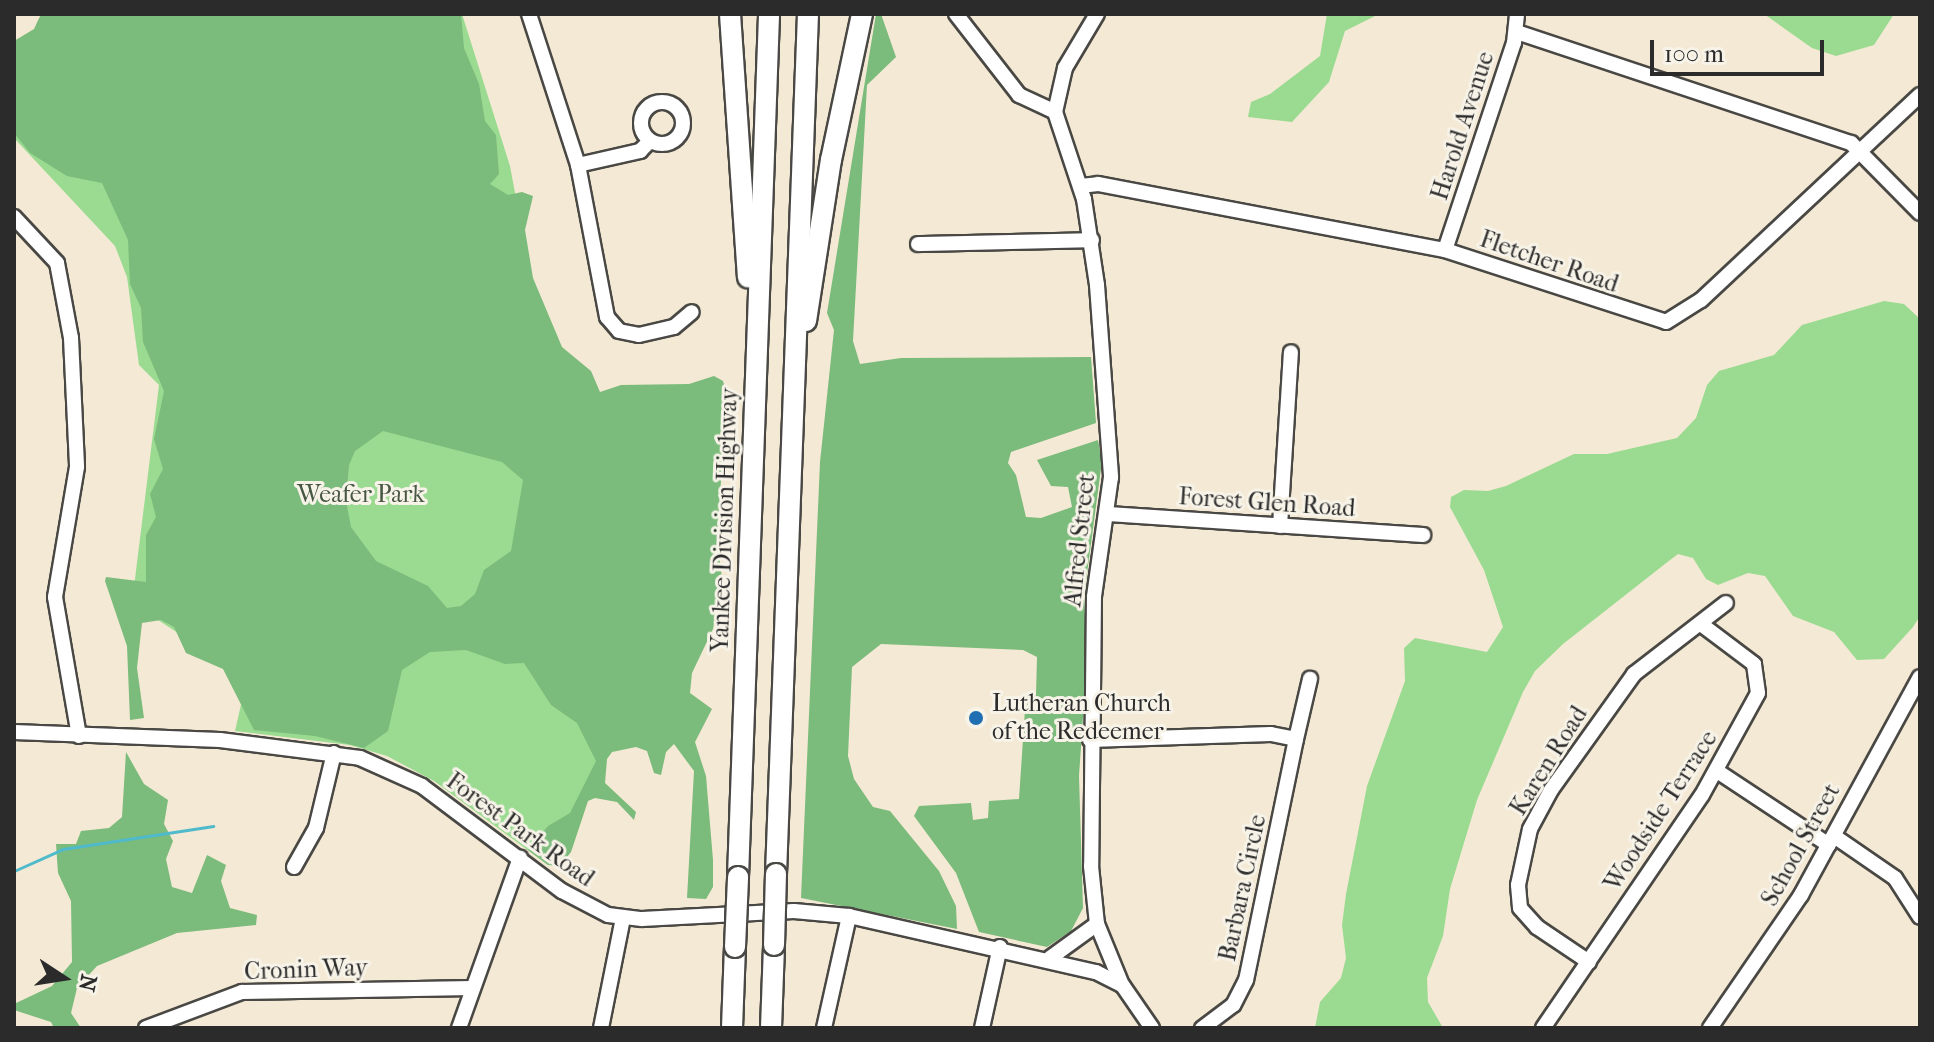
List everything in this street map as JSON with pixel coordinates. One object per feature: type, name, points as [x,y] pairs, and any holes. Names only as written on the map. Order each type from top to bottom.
[{"type":"highway","points":[[730,14],[754,417]]},
{"type":"highway","name":"Yankee Division Highway","points":[[732,1028],[769,14]]},
{"type":"highway","points":[[771,1028],[808,14]]},
{"type":"highway","points":[[793,408],[831,160],[862,14]]},
{"type":"street","points":[[529,14],[578,165],[601,298],[611,322],[624,333],[644,335],[674,327],[692,312]]},
{"type":"street","points":[[956,14],[1019,95],[1055,112],[1065,68],[1097,14]]},
{"type":"street","name":"Harold Avenue","points":[[1445,250],[1517,32],[1517,14]]},
{"type":"street","points":[[1517,32],[1849,142],[1920,213]]},
{"type":"street","name":"Fletcher Road","points":[[1080,186],[1098,184],[1445,250],[1668,322],[1701,300],[1920,95]]},
{"type":"street","name":"Alfred Street","points":[[1055,112],[1080,186],[1092,240],[1111,466],[1108,514],[1094,597],[1090,740],[1097,924],[1123,986]]},
{"type":"street","points":[[578,165],[640,151],[650,141]]},
{"type":"street","points":[[14,217],[43,242],[57,263],[71,338],[77,467],[55,597],[79,736]]},
{"type":"street","points":[[918,244],[1092,240]]},
{"type":"street","points":[[1280,526],[1291,352]]},
{"type":"street","name":"Forest Glen Road","points":[[1108,514],[1423,535]]},
{"type":"street","name":"Karen Road","points":[[1589,962],[1537,927],[1520,908],[1518,885],[1530,829],[1551,790],[1634,674],[1702,625],[1726,603]]},
{"type":"street","name":"Woodside Terrace","points":[[1543,1028],[1717,771],[1756,697],[1759,678],[1750,660],[1702,625]]},
{"type":"street","name":"School Street","points":[[1710,1028],[1788,917],[1920,677]]},
{"type":"street","name":"Barbara Circle","points":[[1202,1028],[1230,1009],[1246,980],[1310,679]]},
{"type":"street","name":"Forest Park Road","points":[[14,732],[199,738],[334,753],[382,765],[422,786],[588,906],[623,918],[794,911],[849,916],[1050,958],[1123,986]]},
{"type":"street","points":[[1090,740],[1268,734],[1296,739]]},
{"type":"street","points":[[294,867],[320,815],[334,753]]},
{"type":"street","points":[[1717,771],[1895,878],[1920,917]]},
{"type":"street","points":[[459,1028],[520,858]]},
{"type":"street","points":[[824,1028],[849,916]]},
{"type":"street","points":[[601,1028],[623,918]]},
{"type":"street","points":[[1050,958],[1097,924]]},
{"type":"street","points":[[982,1028],[1000,947]]},
{"type":"street","points":[[1123,986],[1152,1028]]},
{"type":"street","name":"Cronin Way","points":[[146,1028],[242,992],[473,988]]},
{"type":"green space","name":"Weafer Park","points":[[41,14],[461,14],[464,48],[479,84],[485,121],[496,135],[499,174],[490,184],[508,195],[522,192],[533,196],[525,230],[533,278],[562,347],[591,371],[600,392],[621,385],[689,384],[714,376],[723,381],[727,394],[717,539],[722,578],[713,629],[692,673],[690,693],[712,709],[695,742],[706,776],[713,860],[713,887],[706,899],[687,898],[694,771],[674,744],[666,752],[661,775],[654,773],[647,751],[636,747],[612,752],[607,759],[605,783],[636,812],[634,820],[617,802],[595,798],[588,801],[571,852],[560,866],[548,865],[528,850],[548,826],[570,813],[596,761],[577,723],[551,705],[524,663],[505,664],[466,650],[430,652],[402,670],[388,731],[364,748],[315,736],[254,730],[223,669],[186,653],[174,627],[161,620],[142,623],[137,668],[144,718],[130,720],[127,646],[105,581],[106,577],[146,582],[146,535],[156,517],[150,494],[163,469],[154,439],[164,391],[143,342],[141,308],[130,284],[128,240],[102,183],[67,176],[30,153],[14,133],[14,41],[34,29]],"holes":[[[383,431],[502,462],[523,480],[511,551],[484,570],[475,594],[461,606],[447,608],[428,586],[376,561],[351,527],[346,501],[349,465],[355,451]]]},
{"type":"green space","name":"Weafer Park","points":[[106,14],[462,14],[510,166],[553,398],[686,600],[548,865],[434,781],[387,756],[350,745],[235,731],[247,678],[132,603],[159,385],[139,365],[127,277],[115,246],[14,138],[14,43]]},
{"type":"green space","points":[[876,14],[881,14],[896,57],[867,85],[853,341],[860,364],[901,358],[1091,357],[1096,423],[1011,452],[1008,463],[1016,475],[1026,517],[1041,518],[1072,507],[1068,487],[1051,486],[1037,460],[1098,440],[1102,461],[1084,596],[1087,659],[1079,776],[1083,908],[1071,931],[1047,947],[979,932],[956,873],[914,816],[919,806],[971,803],[973,820],[988,818],[989,801],[1019,799],[1026,695],[1036,695],[1037,657],[1023,650],[881,644],[852,667],[848,756],[854,779],[873,807],[890,811],[939,871],[956,906],[957,929],[801,898],[820,462],[834,330],[827,313]]},
{"type":"green space","points":[[1327,14],[1379,14],[1345,31],[1329,82],[1292,122],[1248,117],[1251,102],[1270,94],[1320,56]]},
{"type":"green space","points":[[1764,14],[1894,14],[1874,45],[1836,56],[1812,48]]},
{"type":"green space","points":[[1884,301],[1904,304],[1920,319],[1920,616],[1913,627],[1884,659],[1857,660],[1834,632],[1793,616],[1765,576],[1748,573],[1718,585],[1706,579],[1693,558],[1678,554],[1563,644],[1535,671],[1523,692],[1477,800],[1450,889],[1443,936],[1427,978],[1428,1002],[1443,1028],[1315,1028],[1320,1002],[1341,978],[1346,958],[1342,925],[1346,894],[1367,786],[1405,681],[1404,648],[1415,638],[1487,652],[1503,627],[1484,570],[1450,507],[1451,497],[1464,490],[1488,491],[1506,486],[1574,454],[1607,454],[1677,438],[1696,418],[1707,385],[1719,371],[1774,355],[1802,325]]},
{"type":"green space","points":[[126,752],[144,784],[168,800],[164,824],[173,841],[166,859],[172,887],[192,893],[207,855],[226,865],[221,881],[230,908],[257,915],[256,925],[177,933],[97,966],[77,988],[71,1013],[81,1028],[54,1028],[51,1022],[14,1010],[14,1004],[52,986],[72,962],[71,901],[58,873],[56,844],[76,844],[81,831],[109,828],[122,817]]},
{"type":"waterway","points":[[14,871],[63,849],[213,826]]},
{"type":"place","name":"Lutheran Church of the Redeemer","points":[[976,718]]}]
